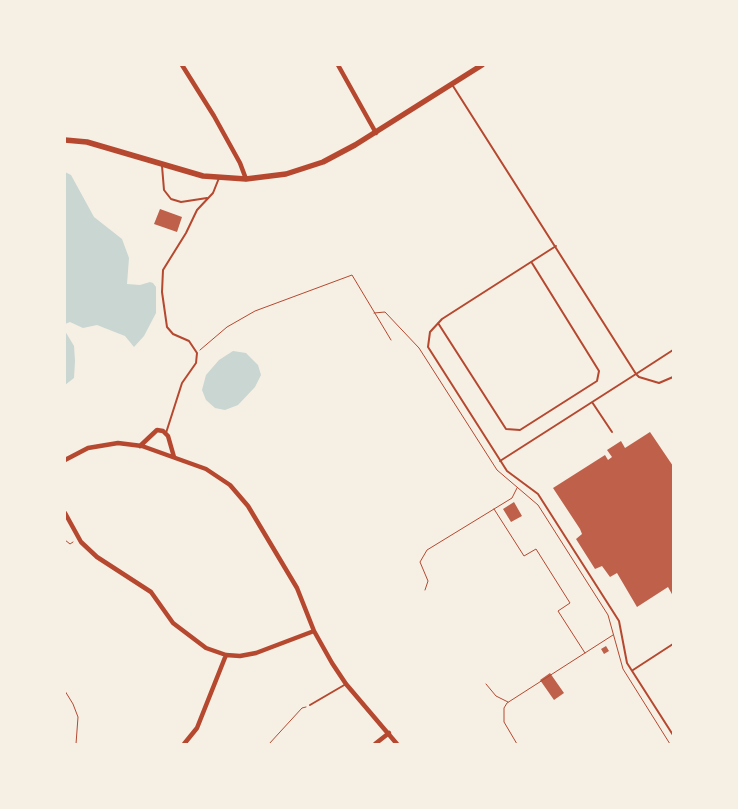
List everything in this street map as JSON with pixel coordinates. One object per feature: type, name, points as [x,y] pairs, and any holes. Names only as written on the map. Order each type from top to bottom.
[{"type":"main road","points":[[65,140],[88,142],[162,164],[219,178],[246,179],[286,174],[323,162],[376,132],[477,66]]},
{"type":"street","points":[[182,65],[227,140],[246,179]]},
{"type":"street","points":[[338,65],[376,132]]},
{"type":"street","points":[[140,446],[157,430],[166,433],[174,458]]},
{"type":"street","points":[[65,460],[88,448],[118,443],[140,446],[206,469],[230,485],[248,506],[297,588],[314,631],[346,684],[398,744]]},
{"type":"street","points":[[65,513],[78,539],[97,557],[151,592],[173,623],[206,648],[226,655],[256,653],[314,631]]},
{"type":"street","points":[[184,744],[197,728],[226,655]]},
{"type":"street","points":[[376,744],[389,733]]},
{"type":"lane","points":[[452,84],[636,374],[639,377],[659,383],[673,377]]},
{"type":"lane","points":[[162,164],[164,190],[171,199],[181,202],[208,198]]},
{"type":"lane","points":[[166,433],[182,384],[196,363],[197,353],[189,341],[174,334],[167,327],[162,292],[163,270],[186,233],[197,210],[208,198],[219,178]]},
{"type":"lane","points":[[556,246],[438,323],[430,332],[428,347],[500,461],[507,471],[538,494],[614,613],[619,621],[624,654],[673,735]]},
{"type":"lane","points":[[438,323],[506,429],[520,430],[597,381],[599,370],[531,262]]},
{"type":"lane","points":[[500,461],[673,350]]},
{"type":"lane","points":[[592,402],[612,432]]},
{"type":"lane","points":[[632,670],[673,644]]},
{"type":"lane","points":[[310,705],[346,684]]},
{"type":"path","points":[[197,353],[227,327],[254,310],[352,275],[362,288],[360,290],[391,340]]},
{"type":"path","points":[[374,313],[385,312],[418,348],[497,470],[538,506],[608,615],[622,669],[670,744]]},
{"type":"path","points":[[425,590],[428,582],[420,562],[427,550],[512,498],[517,487]]},
{"type":"path","points":[[494,509],[524,556],[536,549],[570,603],[558,610],[585,654]]},
{"type":"path","points":[[65,540],[70,544],[78,539]]},
{"type":"path","points":[[517,744],[504,722],[504,708],[508,702],[614,635]]},
{"type":"path","points":[[486,684],[496,696],[508,702]]},
{"type":"path","points":[[65,691],[78,717],[76,744]]},
{"type":"path","points":[[269,744],[302,708],[309,708],[310,705]]},
{"type":"shaded area","points":[[65,172],[71,175],[94,217],[122,239],[129,258],[127,284],[140,285],[150,282],[156,287],[156,313],[144,336],[134,347],[125,336],[97,325],[83,328],[70,322],[65,324]]},
{"type":"shaded area","points":[[65,331],[74,346],[75,361],[74,378],[65,385]]},
{"type":"shaded area","points":[[233,351],[246,353],[258,365],[261,375],[255,387],[238,405],[225,410],[215,408],[206,400],[202,390],[206,375],[219,360]]},
{"type":"building","points":[[160,209],[182,217],[177,232],[154,224]]},
{"type":"building","points":[[650,432],[673,466],[673,596],[668,587],[637,607],[617,573],[610,577],[602,566],[595,569],[576,539],[582,534],[580,529],[553,488],[605,455],[608,460],[612,457],[607,450],[621,441],[625,448]]},
{"type":"building","points":[[514,502],[522,516],[511,522],[503,509]]},
{"type":"building","points":[[606,646],[609,651],[604,654],[601,649]]},
{"type":"building","points":[[550,673],[564,693],[554,700],[540,680]]}]
